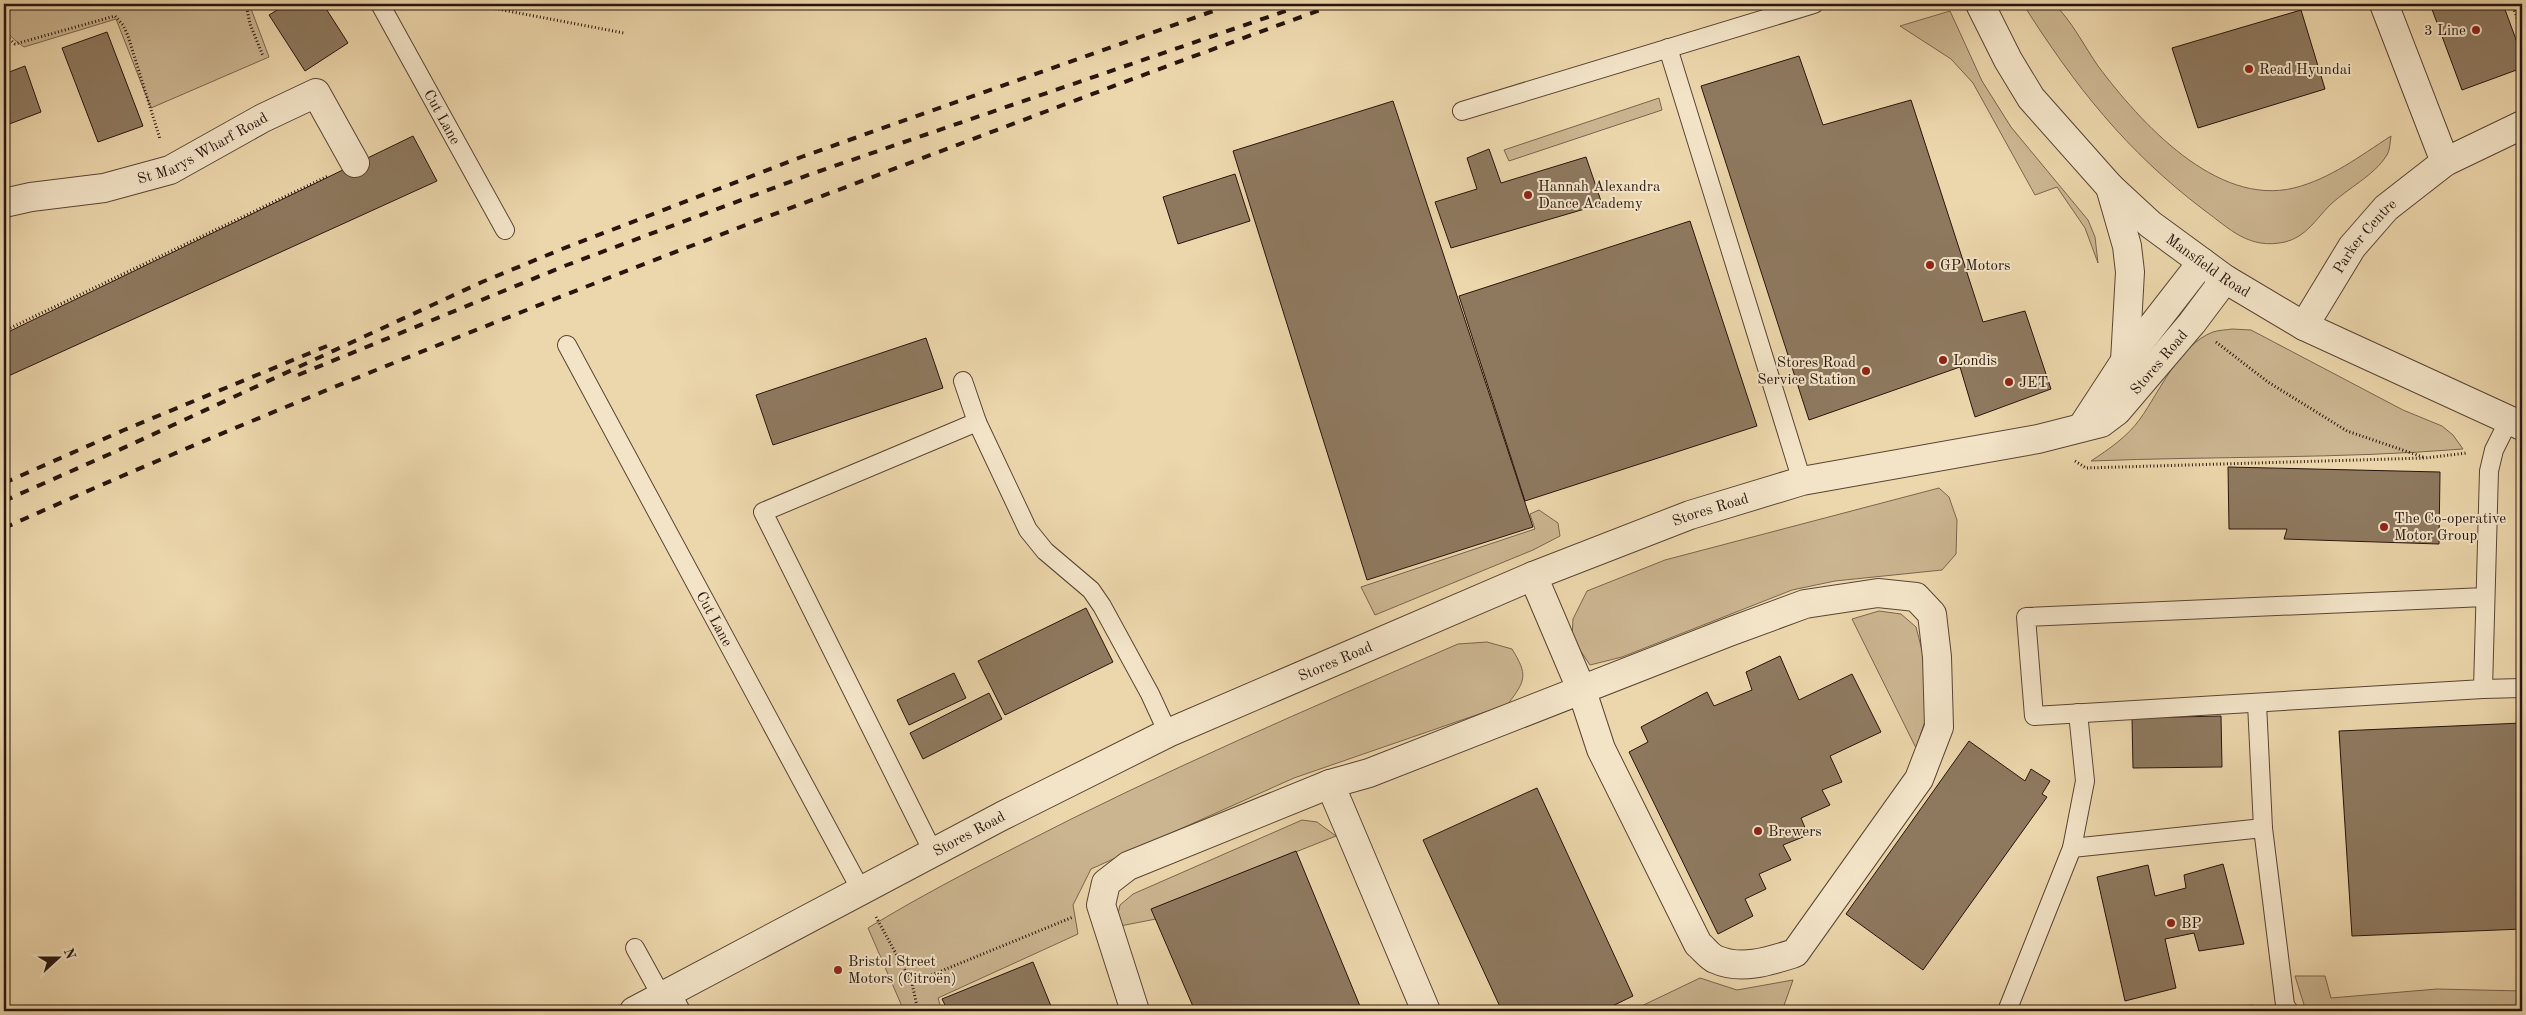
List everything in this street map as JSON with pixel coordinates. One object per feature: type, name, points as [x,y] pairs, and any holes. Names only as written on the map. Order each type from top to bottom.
[{"type":"street","name":"Mansfield Road","points":[[1980,4],[2008,60],[2031,98],[2110,187],[2150,224],[2225,279],[2304,326],[2515,423]]},
{"type":"street","points":[[2384,4],[2445,162]]},
{"type":"street","name":"St Marys Wharf Road","points":[[4,204],[31,197],[104,188],[170,170],[215,147],[263,118],[316,92],[355,163]]},
{"type":"street","name":"Parker Centre","points":[[2304,326],[2352,247],[2386,208],[2445,162],[2522,125]]},
{"type":"street","points":[[2110,187],[2126,246],[2130,272],[2126,361]]},
{"type":"street","name":"Stores Road","points":[[2081,428],[2126,361],[2202,262]]},
{"type":"street","name":"Stores Road","points":[[634,1011],[671,1000],[933,852],[1168,733],[1533,576],[1690,514],[1802,481],[1866,468],[2038,439],[2101,423],[2117,411],[2192,323],[2225,279]]},
{"type":"street","points":[[1134,1011],[1101,905],[1106,883],[1128,866],[1330,784],[1369,772],[1582,691],[1729,632],[1806,604],[1878,593],[1916,597],[1932,614],[1937,657],[1939,726],[1919,779],[1795,953],[1765,963],[1737,964],[1715,959],[1698,944],[1601,749],[1582,691],[1533,576]]},
{"type":"street","points":[[1330,784],[1426,1011]]},
{"type":"lane","name":"Cut Lane","points":[[380,4],[505,230]]},
{"type":"lane","points":[[1462,111],[1814,4]]},
{"type":"lane","points":[[1668,48],[1802,481]]},
{"type":"lane","name":"Cut Lane","points":[[567,345],[862,892]]},
{"type":"lane","points":[[963,381],[977,422],[1028,530],[1045,551],[1090,590],[1102,606],[1150,694],[1168,733]]},
{"type":"lane","points":[[933,852],[763,512],[977,422]]},
{"type":"lane","points":[[2483,689],[2489,472],[2494,450],[2515,423]]},
{"type":"lane","points":[[2485,597],[2026,617],[2034,716],[2522,688]]},
{"type":"lane","points":[[2257,703],[2263,828],[2285,1006],[2289,1011]]},
{"type":"lane","points":[[2007,1011],[2072,848],[2085,782],[2078,713]]},
{"type":"lane","points":[[2072,848],[2263,828]]},
{"type":"lane","points":[[636,948],[671,1000]]},
{"type":"path","points":[[246,4],[250,24],[263,56]]},
{"type":"path","points":[[471,4],[624,33]]},
{"type":"path","points":[[2512,4],[2522,32]]},
{"type":"path","points":[[4,34],[15,44],[115,16],[124,25],[128,36],[170,170]]},
{"type":"path","points":[[4,331],[355,163]]},
{"type":"path","points":[[2214,340],[2268,382],[2347,431],[2424,458]]},
{"type":"path","points":[[2038,439],[2086,468],[2424,458],[2473,453]]},
{"type":"path","points":[[862,892],[912,983],[918,1011]]},
{"type":"path","points":[[912,983],[1101,905]]},
{"type":"shaded area","points":[[4,4],[253,4],[250,6],[269,57],[151,108],[116,19],[24,47],[9,34],[4,19]]},
{"type":"shaded area","points":[[2023,4],[2054,4],[2115,88],[2158,134],[2182,155],[2209,173],[2236,185],[2265,191],[2294,188],[2307,184],[2332,173],[2391,136],[2388,153],[2376,169],[2330,205],[2299,236],[2292,240],[2272,244],[2250,240],[2232,231],[2176,188],[2126,141],[2083,90]]},
{"type":"shaded area","points":[[1950,11],[1982,81],[2011,127],[2088,220],[2095,237],[2098,263],[2085,228],[2057,187],[2035,195],[1973,83],[1951,59],[1900,26]]},
{"type":"shaded area","points":[[1659,98],[1662,110],[1509,161],[1504,150]]},
{"type":"shaded area","points":[[2232,329],[2251,330],[2403,410],[2442,426],[2453,435],[2463,449],[2324,456],[2091,461],[2117,442],[2135,425],[2171,370],[2190,347],[2201,338],[2213,332]]},
{"type":"shaded area","points":[[1939,488],[1949,497],[1957,520],[1956,554],[1942,570],[1835,581],[1792,590],[1622,657],[1590,665],[1572,638],[1573,619],[1587,591],[1665,560]]},
{"type":"shaded area","points":[[1539,510],[1558,523],[1560,536],[1533,550],[1375,615],[1361,587],[1535,529],[1530,514]]},
{"type":"shaded area","points":[[1879,611],[1901,614],[1916,627],[1924,658],[1928,712],[1916,748],[1852,619]]},
{"type":"shaded area","points":[[1487,642],[1512,649],[1521,665],[1523,677],[1521,683],[1508,704],[1294,778],[1091,869],[1073,905],[1078,934],[938,998],[942,1011],[904,1011],[868,928],[999,856],[1181,766],[1458,644]]},
{"type":"shaded area","points":[[1302,820],[1317,822],[1336,836],[1152,909],[1156,919],[1115,927],[1120,905],[1133,894]]},
{"type":"shaded area","points":[[2295,976],[2325,976],[2331,998],[2437,989],[2522,991],[2522,1011],[2306,1011]]},
{"type":"shaded area","points":[[1700,978],[1737,990],[1793,980],[1782,1011],[1631,1011]]},
{"type":"shaded area","points":[[2253,1005],[2258,1011],[2188,1011]]},
{"type":"building","points":[[287,4],[323,4],[348,43],[305,71],[269,15]]},
{"type":"building","name":"3 Line","points":[[2430,4],[2503,4],[2522,56],[2522,68],[2462,90]]},
{"type":"building","name":"Read Hyundai","points":[[2301,10],[2325,89],[2198,128],[2172,48]]},
{"type":"building","points":[[107,32],[143,126],[98,142],[62,48]]},
{"type":"building","points":[[1799,56],[1823,125],[1911,100],[1983,322],[2025,311],[2051,389],[1975,417],[1960,367],[1809,420],[1701,86]]},
{"type":"building","points":[[25,66],[41,112],[4,126],[4,74]]},
{"type":"building","points":[[1393,101],[1533,527],[1367,580],[1233,151]]},
{"type":"building","points":[[413,136],[437,181],[4,378],[4,334]]},
{"type":"building","name":"Hannah Alexandra Dance Academy","points":[[1489,149],[1501,183],[1586,157],[1602,204],[1451,248],[1435,202],[1477,189],[1467,158]]},
{"type":"building","points":[[1235,174],[1250,221],[1178,244],[1163,197]]},
{"type":"building","points":[[1690,221],[1757,426],[1525,501],[1459,296]]},
{"type":"building","points":[[926,338],[943,388],[773,445],[756,395]]},
{"type":"building","points":[[2228,467],[2440,472],[2439,544],[2284,539],[2287,529],[2229,529]]},
{"type":"building","points":[[1086,608],[1113,662],[1005,715],[978,661]]},
{"type":"building","points":[[1780,656],[1799,700],[1852,674],[1881,732],[1830,756],[1842,782],[1822,790],[1830,805],[1801,818],[1808,835],[1783,845],[1791,860],[1759,874],[1766,889],[1745,899],[1753,916],[1718,934],[1629,752],[1648,742],[1641,727],[1707,692],[1714,706],[1752,690],[1746,672]]},
{"type":"building","points":[[954,673],[966,698],[909,725],[897,700]]},
{"type":"building","points":[[989,693],[1002,719],[923,759],[910,733]]},
{"type":"building","points":[[2221,716],[2222,767],[2133,768],[2132,718]]},
{"type":"building","points":[[2522,723],[2522,929],[2352,936],[2339,731]]},
{"type":"building","points":[[1969,741],[2025,781],[2031,769],[2050,781],[2042,794],[2047,797],[1923,970],[1846,914]]},
{"type":"building","points":[[1537,788],[1633,996],[1602,1011],[1502,1011],[1423,840]]},
{"type":"building","points":[[1296,851],[1362,1011],[1195,1011],[1151,909]]},
{"type":"building","points":[[2223,864],[2244,944],[2199,951],[2194,933],[2165,939],[2176,988],[2125,1001],[2097,877],[2148,865],[2155,896],[2186,888],[2184,875]]},
{"type":"building","points":[[1033,962],[1053,1011],[948,1011],[942,999]]},
{"type":"railway","points":[[4,501],[130,445],[482,282],[562,249],[804,156],[1233,4]]},
{"type":"railway","points":[[298,375],[567,265],[811,174],[1306,4]]},
{"type":"railway","points":[[4,528],[192,446],[572,292],[1193,56],[1337,4]]},
{"type":"railway","points":[[4,483],[124,430],[327,346]]},
{"type":"place","name":"3 Line","points":[[2476,30]]},
{"type":"place","name":"Read Hyundai","points":[[2249,69]]},
{"type":"place","name":"Hannah Alexandra Dance Academy","points":[[1528,195]]},
{"type":"place","name":"GP Motors","points":[[1930,265]]},
{"type":"place","name":"Londis","points":[[1943,360]]},
{"type":"place","name":"Stores Road Service Station","points":[[1866,371]]},
{"type":"place","name":"JET","points":[[2009,382]]},
{"type":"place","name":"The Co-operative Motor Group","points":[[2384,527]]},
{"type":"place","name":"Brewers","points":[[1758,831]]},
{"type":"place","name":"BP","points":[[2171,923]]},
{"type":"place","name":"Bristol Street Motors (Citroën)","points":[[838,970]]}]
